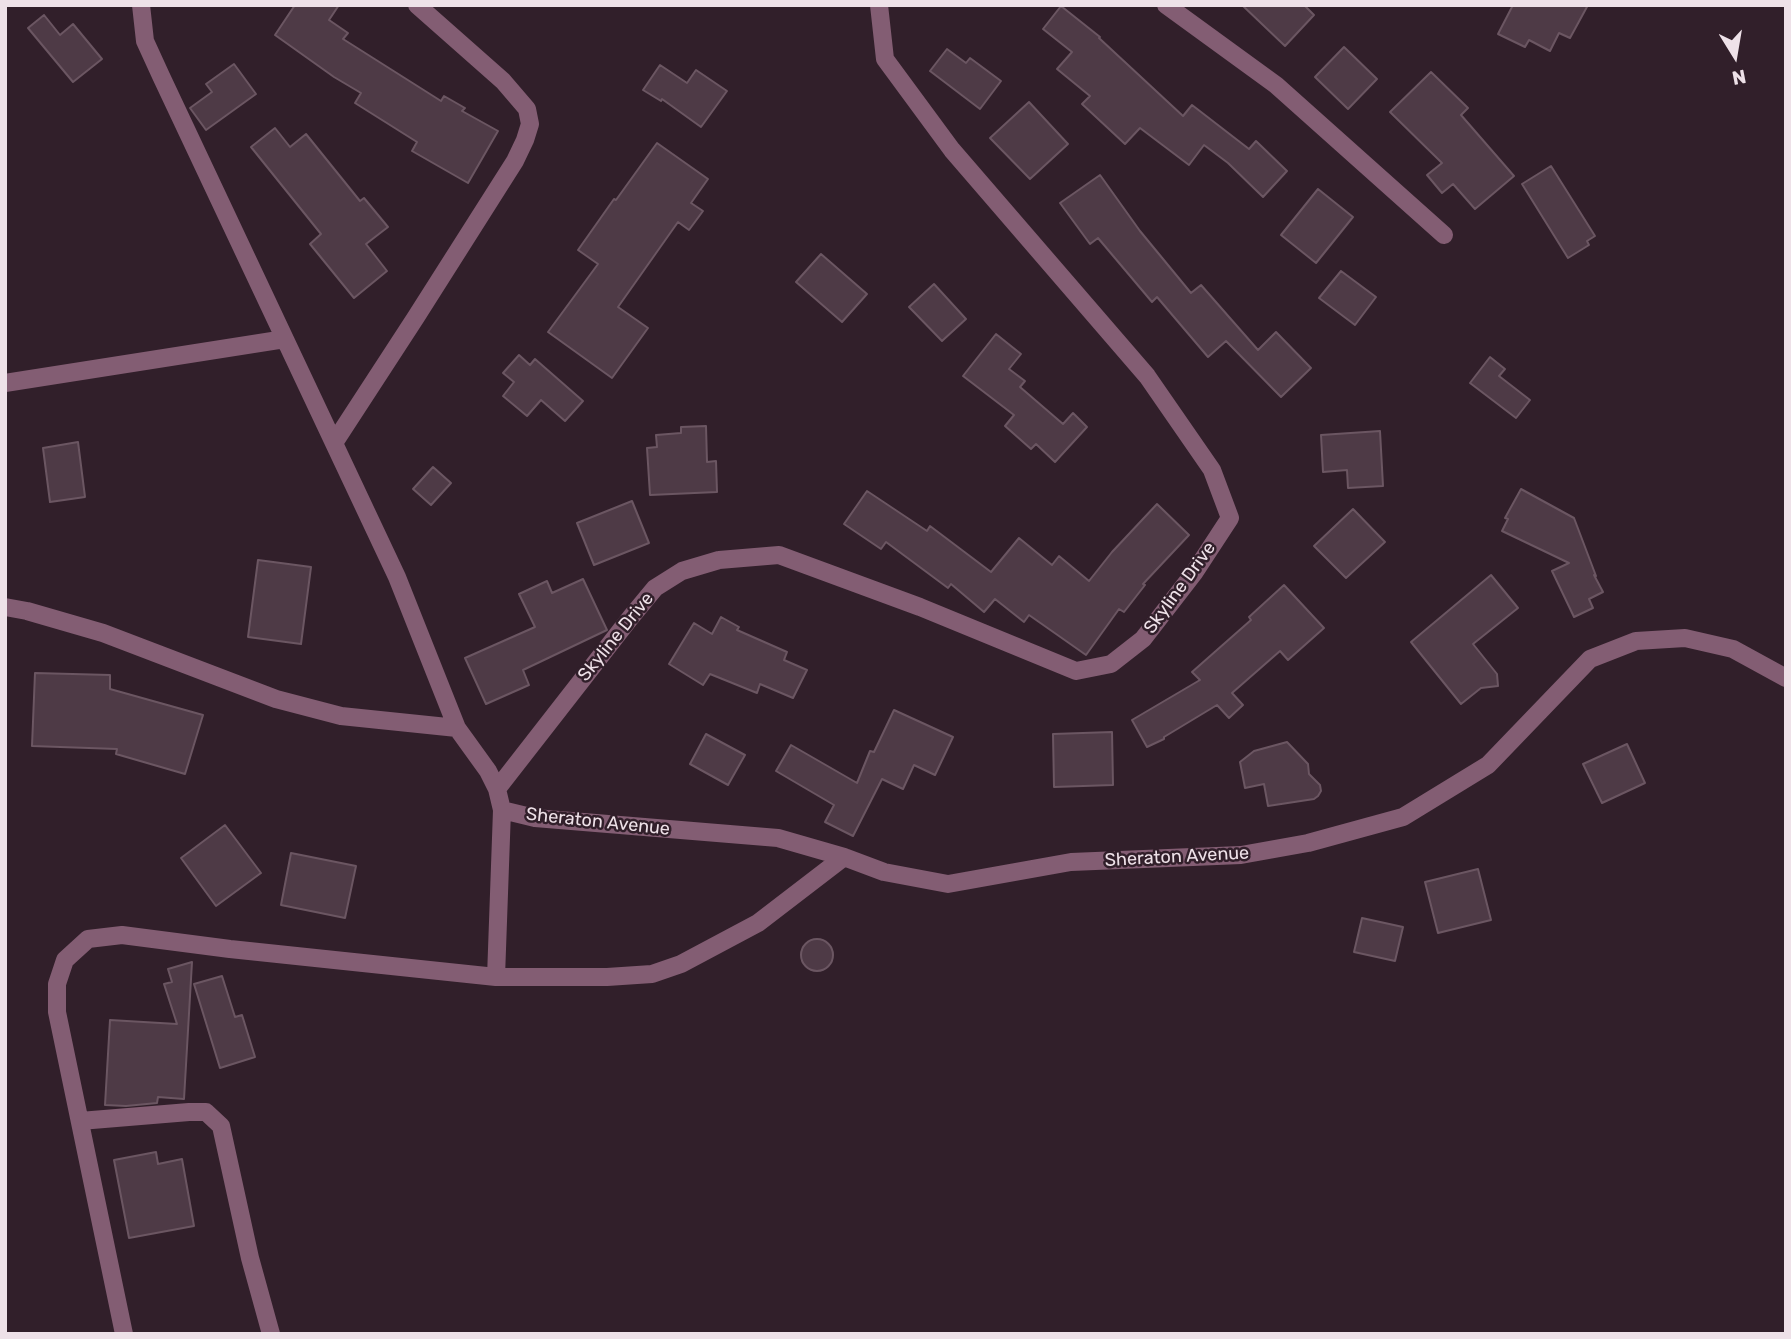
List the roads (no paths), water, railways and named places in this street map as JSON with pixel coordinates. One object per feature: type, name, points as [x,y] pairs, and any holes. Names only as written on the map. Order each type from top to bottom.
[{"type":"street","points":[[141,5],[145,41],[397,577],[457,728],[488,771],[497,789],[502,810],[496,977]]},
{"type":"street","points":[[334,443],[514,161],[530,124],[527,109],[503,81],[417,5]]},
{"type":"street","name":"Skyline Drive","points":[[497,789],[655,588],[682,571],[719,560],[779,555],[920,607],[1076,671],[1111,664],[1143,639],[1194,573],[1230,518],[1213,470],[1147,376],[951,150],[885,59],[879,5]]},
{"type":"street","points":[[1166,5],[1276,86],[1444,235]]},
{"type":"street","points":[[5,383],[285,339]]},
{"type":"street","points":[[5,607],[103,633],[276,699],[328,713],[457,728]]},
{"type":"street","name":"Sheraton Avenue","points":[[502,810],[535,818],[778,838],[884,872],[948,884],[1071,862],[1241,856],[1308,843],[1403,817],[1488,765],[1590,659],[1636,641],[1685,638],[1733,649],[1786,678]]},
{"type":"street","points":[[124,1334],[57,1012],[57,984],[65,960],[88,939],[122,935],[496,977],[607,977],[652,974],[681,964],[758,923],[844,857]]},
{"type":"street","points":[[80,1121],[206,1112],[221,1126],[250,1258],[271,1334]]}]
